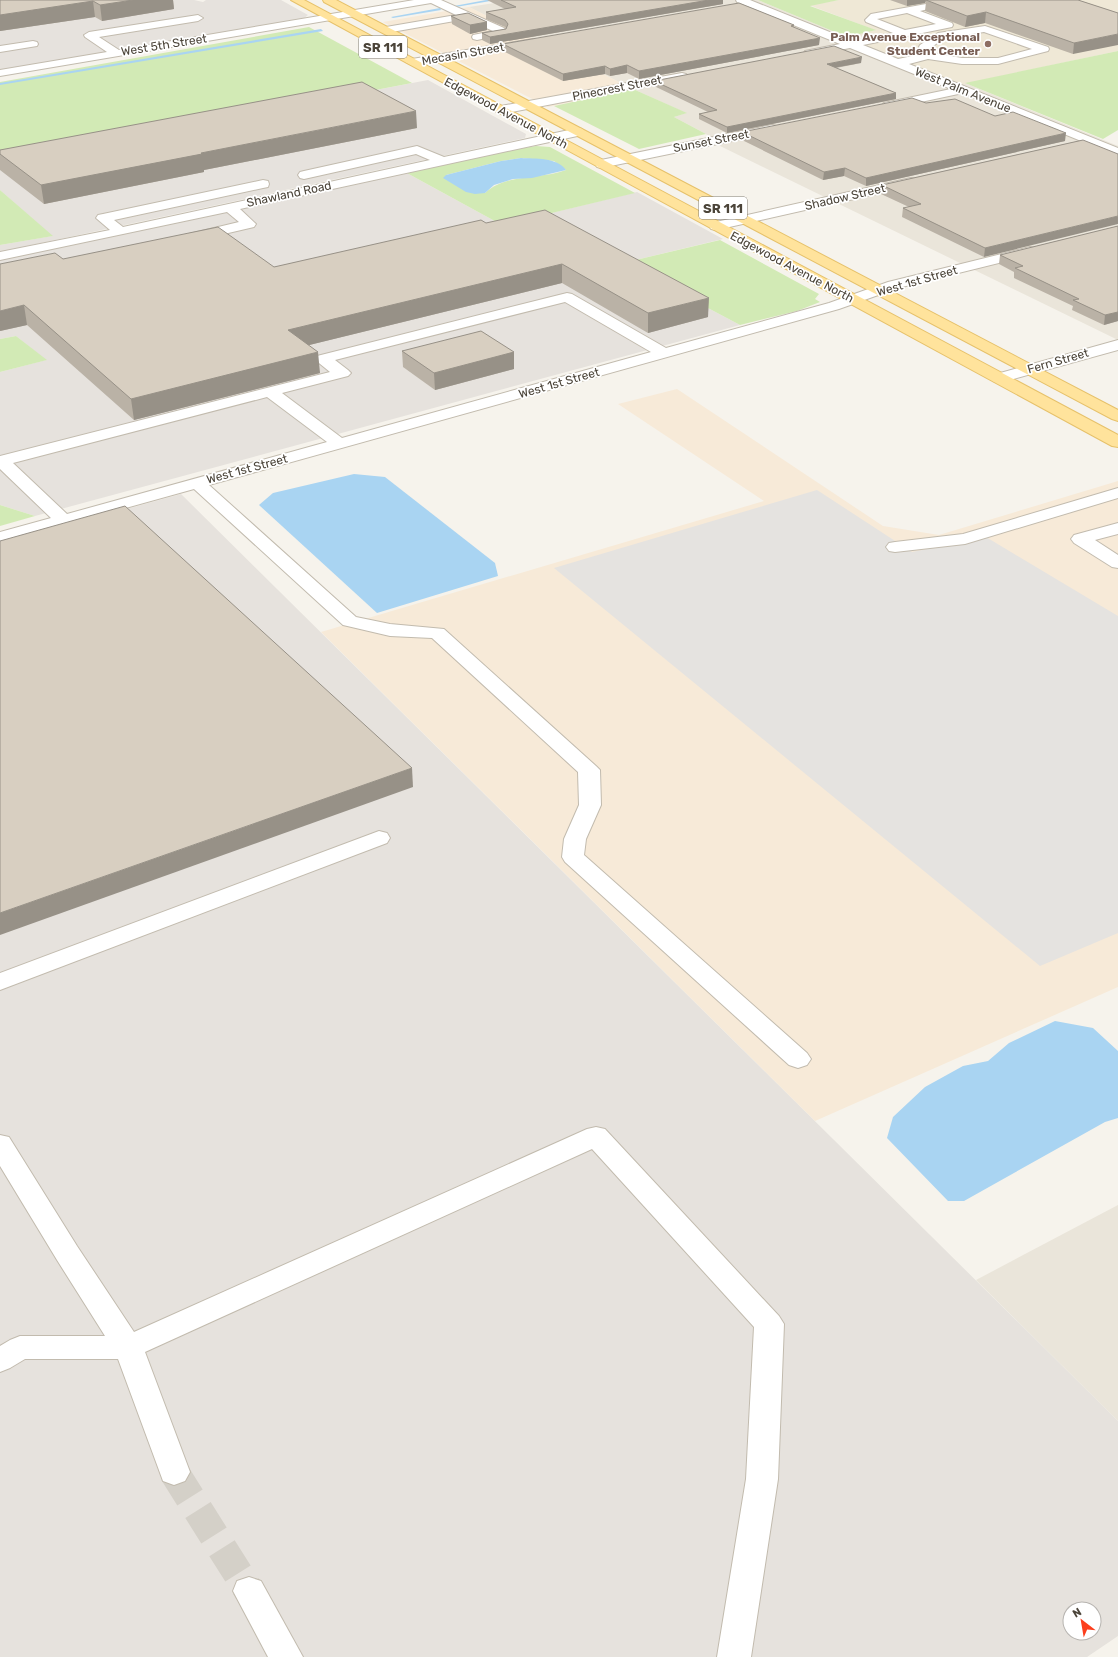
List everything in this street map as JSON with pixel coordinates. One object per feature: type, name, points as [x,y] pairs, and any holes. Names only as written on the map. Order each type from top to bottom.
[{"type":"main road","name":"Edgewood Avenue North","points":[[296,0],[1118,442]]},
{"type":"main road","name":"Edgewood Avenue North","points":[[328,0],[1118,416]]},
{"type":"street","name":"West 5th Street","points":[[0,72],[432,0]]},
{"type":"street","points":[[432,0],[502,32],[464,39]]},
{"type":"street","points":[[905,34],[870,20],[875,16],[929,6],[935,0]]},
{"type":"street","name":"West Palm Avenue","points":[[743,4],[896,62],[1118,152]]},
{"type":"street","points":[[797,55],[948,25],[908,10]]},
{"type":"street","points":[[386,30],[466,16]]},
{"type":"street","points":[[117,53],[89,35],[198,18]]},
{"type":"street","points":[[896,62],[928,56],[962,61],[998,61],[1044,49],[985,29],[942,36],[924,47],[928,56]]},
{"type":"street","name":"Mecasin Street","points":[[412,62],[547,39]]},
{"type":"street","points":[[0,50],[33,44]]},
{"type":"street","points":[[418,47],[433,45]]},
{"type":"street","name":"Pinecrest Street","points":[[501,110],[697,73]]},
{"type":"street","points":[[877,108],[963,90]]},
{"type":"street","name":"Sunset Street","points":[[601,164],[784,127]]},
{"type":"street","name":"Shawland Road","points":[[0,256],[100,236],[578,132]]},
{"type":"street","points":[[1067,147],[1091,141]]},
{"type":"street","points":[[296,177],[417,150],[441,161]]},
{"type":"street","name":"Shadow Street","points":[[716,226],[922,180]]},
{"type":"street","points":[[120,231],[103,218],[273,182]]},
{"type":"street","points":[[183,239],[249,224],[229,207]]},
{"type":"street","points":[[100,236],[114,246]]},
{"type":"street","name":"West 1st Street","points":[[0,538],[853,300],[893,285],[1040,248]]},
{"type":"street","points":[[63,520],[1,461],[343,373],[322,359],[567,297],[663,353]]},
{"type":"street","name":"Fern Street","points":[[999,378],[1118,345]]},
{"type":"street","points":[[270,392],[340,444]]},
{"type":"street","points":[[197,483],[350,621],[390,630],[437,633],[589,770],[590,805],[575,839],[573,857],[798,1059]]},
{"type":"street","points":[[895,547],[965,539],[1118,493]]},
{"type":"street","points":[[1118,528],[1080,539],[1118,563]]},
{"type":"street","points":[[0,982],[379,838]]},
{"type":"street","points":[[0,1360],[20,1348],[128,1347],[596,1136],[769,1324],[762,1479],[734,1657]]},
{"type":"street","points":[[0,1144],[67,1253],[128,1347],[174,1472]]},
{"type":"street","points":[[249,1591],[286,1657]]},
{"type":"shaded area","points":[[0,0],[194,0],[203,2],[206,0],[281,0],[308,15],[303,19],[281,23],[0,70]]},
{"type":"shaded area","points":[[514,0],[758,0],[958,85],[965,83],[1118,146],[1118,340],[716,144],[706,134],[674,117],[686,113],[633,89],[469,7]]},
{"type":"shaded area","name":"Palm Avenue Exceptional Student Center","points":[[839,0],[1118,0],[1118,51],[959,85],[842,38],[875,30],[809,5]]},
{"type":"shaded area","points":[[469,7],[633,89],[548,107],[383,22]]},
{"type":"shaded area","points":[[428,80],[526,134],[525,138],[0,252],[0,245],[52,236],[0,190],[0,162]]},
{"type":"shaded area","points":[[405,172],[502,225],[637,192],[723,239],[623,263],[740,325],[35,516],[0,505],[0,372],[46,360],[16,336],[0,339],[0,260]]},
{"type":"shaded area","points":[[677,389],[883,526],[939,535],[1118,481],[1118,987],[815,1121],[321,632],[764,501],[618,404]]},
{"type":"shaded area","points":[[817,490],[912,552],[986,537],[1118,616],[1118,933],[1040,966],[554,568]]},
{"type":"shaded area","points":[[181,494],[1118,1421],[1118,1636],[1087,1657],[0,1657],[0,544]]},
{"type":"shaded area","points":[[1118,1205],[1118,1421],[976,1280]]},
{"type":"green space","points":[[758,0],[839,0],[810,6],[876,30],[847,37]]},
{"type":"green space","points":[[309,27],[412,83],[0,162],[0,82]]},
{"type":"green space","points":[[1118,51],[1118,130],[1103,139],[965,83]]},
{"type":"green space","points":[[633,89],[687,113],[674,117],[706,134],[639,149],[554,106]]},
{"type":"green space","points":[[536,146],[550,147],[635,193],[502,225],[405,172]],"holes":[[[521,158],[554,161],[566,170],[503,182],[485,193],[446,175],[501,161]]]},
{"type":"green space","points":[[0,190],[53,236],[0,245]]},
{"type":"green space","points":[[720,240],[819,294],[815,299],[820,302],[797,311],[740,325],[623,263]]},
{"type":"green space","points":[[16,336],[47,360],[0,372],[0,339]]},
{"type":"green space","points":[[0,505],[35,516],[0,526]]},
{"type":"water","points":[[521,158],[551,161],[562,166],[566,170],[532,178],[513,179],[494,185],[485,193],[475,194],[466,192],[443,178],[446,175],[501,161]]},
{"type":"water","points":[[354,474],[385,477],[495,563],[498,576],[377,613],[259,505],[273,493]]},
{"type":"water","points":[[1055,1021],[1093,1028],[1118,1051],[1118,1118],[1105,1122],[964,1201],[948,1201],[887,1138],[893,1117],[925,1087],[963,1066],[988,1061],[1009,1043]]},
{"type":"building","points":[[0,0],[133,0],[100,5],[93,1],[0,15]]},
{"type":"building","points":[[501,0],[709,0],[490,37],[482,33],[506,29],[508,24],[505,20],[486,12],[516,7]]},
{"type":"building","points":[[926,0],[1078,0],[1118,13],[1118,34],[1074,43],[986,12],[967,16]]},
{"type":"building","points":[[739,3],[794,25],[791,26],[820,38],[639,71],[627,65],[610,69],[605,66],[563,74],[503,44]]},
{"type":"building","points":[[468,13],[487,22],[470,25],[451,16]]},
{"type":"building","points":[[834,46],[862,57],[827,64],[896,93],[727,127],[699,114],[717,110],[654,81]]},
{"type":"building","points":[[362,82],[416,111],[41,185],[0,154],[0,150]]},
{"type":"building","points":[[912,98],[926,103],[955,99],[995,116],[1013,112],[1066,133],[866,178],[845,168],[824,172],[742,132]]},
{"type":"building","points":[[1083,140],[1118,154],[1118,216],[985,248],[903,208],[921,204],[882,185]]},
{"type":"building","points":[[545,210],[709,298],[648,313],[562,264],[288,330],[318,352],[131,399],[24,305],[0,311],[0,264],[55,253],[63,259],[218,227],[274,267],[481,220],[486,223]]},
{"type":"building","points":[[1118,226],[1118,312],[1105,315],[1073,300],[1079,299],[1015,268],[1023,266],[1000,255]]},
{"type":"building","points":[[481,331],[514,352],[434,373],[402,351]]},
{"type":"building","points":[[125,506],[412,768],[0,913],[0,541]]},
{"type":"waterway","points":[[456,6],[494,0]]},
{"type":"waterway","points":[[393,17],[440,9]]},
{"type":"waterway","points":[[0,84],[321,30]]},
{"type":"tunnel","points":[[174,1472],[249,1591]]},
{"type":"place","name":"Palm Avenue Exceptional Student Center","points":[[988,44]]}]
